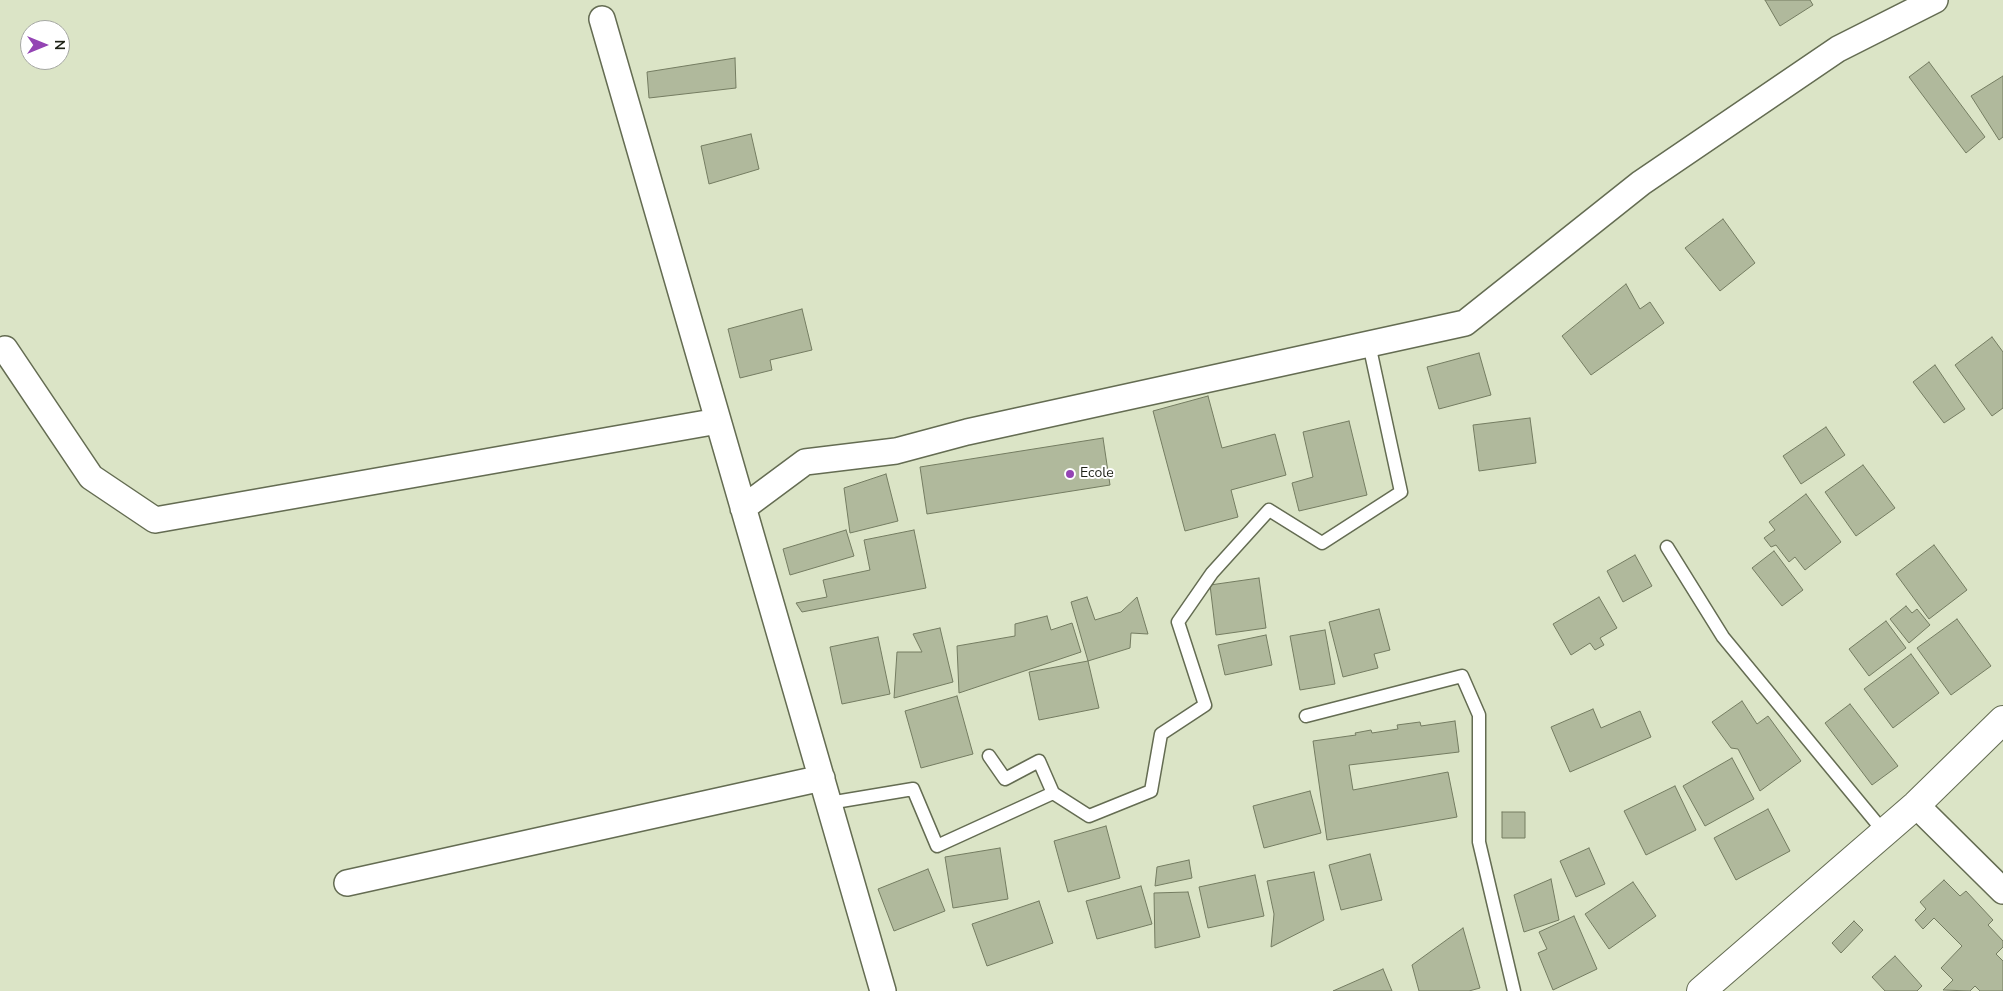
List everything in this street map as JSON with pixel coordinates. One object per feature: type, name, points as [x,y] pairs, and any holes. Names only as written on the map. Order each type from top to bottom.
[{"type":"main road","points":[[1701,991],[1916,805],[2003,720]]},
{"type":"street","points":[[743,508],[805,462],[896,451],[967,432],[1465,323],[1649,178],[1838,49],[1935,0]]},
{"type":"street","points":[[602,19],[884,991]]},
{"type":"street","points":[[5,349],[91,477],[155,520],[718,421]]},
{"type":"street","points":[[347,883],[822,778]]},
{"type":"street","points":[[1916,805],[2003,891]]},
{"type":"lane","points":[[989,756],[1005,779],[1038,761],[1053,793],[1090,816],[1150,791],[1161,734],[1205,705],[1178,622],[1212,573],[1269,510],[1322,543],[1401,492],[1370,344]]},
{"type":"lane","points":[[1667,547],[1723,637],[1884,832]]},
{"type":"lane","points":[[1306,716],[1462,676],[1479,715],[1479,842],[1514,991]]},
{"type":"lane","points":[[829,803],[913,789],[937,846],[1053,793]]},
{"type":"building","points":[[1765,0],[1810,0],[1813,5],[1780,26]]},
{"type":"building","points":[[735,58],[736,88],[649,98],[647,72]]},
{"type":"building","points":[[1929,62],[1985,137],[1966,153],[1909,77]]},
{"type":"building","points":[[2003,76],[2003,137],[1999,140],[1971,96]]},
{"type":"building","points":[[751,134],[759,169],[709,184],[701,146]]},
{"type":"building","points":[[1723,219],[1755,263],[1720,291],[1685,248]]},
{"type":"building","points":[[1626,284],[1640,309],[1650,302],[1664,323],[1591,375],[1562,336]]},
{"type":"building","points":[[802,309],[812,350],[770,360],[772,370],[740,378],[728,329]]},
{"type":"building","points":[[1992,337],[2003,352],[2003,408],[1992,416],[1955,365]]},
{"type":"building","points":[[1479,353],[1491,395],[1439,409],[1427,367]]},
{"type":"building","points":[[1935,365],[1965,409],[1944,423],[1913,382]]},
{"type":"building","points":[[1208,396],[1222,448],[1275,434],[1286,475],[1231,490],[1238,517],[1185,531],[1153,411]]},
{"type":"building","points":[[1530,418],[1536,463],[1479,471],[1473,425]]},
{"type":"building","points":[[1349,421],[1367,495],[1299,511],[1292,483],[1313,477],[1303,432]]},
{"type":"building","points":[[1826,427],[1845,455],[1801,484],[1783,456]]},
{"type":"building","points":[[1103,438],[1110,485],[927,514],[920,467]]},
{"type":"building","points":[[1863,465],[1895,508],[1856,536],[1825,492]]},
{"type":"building","points":[[886,474],[898,521],[850,533],[844,488]]},
{"type":"building","points":[[1806,494],[1841,542],[1805,570],[1795,557],[1789,562],[1776,545],[1771,547],[1764,538],[1775,530],[1769,522]]},
{"type":"building","points":[[846,530],[854,556],[790,575],[783,549]]},
{"type":"building","points":[[914,530],[926,588],[802,612],[796,603],[827,597],[823,580],[870,570],[864,540]]},
{"type":"building","points":[[1934,545],[1967,590],[1929,619],[1896,574]]},
{"type":"building","points":[[1774,551],[1803,590],[1782,606],[1752,568]]},
{"type":"building","points":[[1635,555],[1652,586],[1623,602],[1607,571]]},
{"type":"building","points":[[1259,578],[1266,628],[1216,635],[1210,585]]},
{"type":"building","points":[[1087,597],[1095,620],[1121,612],[1137,597],[1148,634],[1131,633],[1130,648],[1088,661],[1071,602]]},
{"type":"building","points":[[1599,597],[1617,628],[1600,638],[1604,645],[1595,650],[1590,643],[1571,655],[1553,624]]},
{"type":"building","points":[[1906,606],[1912,613],[1917,609],[1930,625],[1909,643],[1890,619]]},
{"type":"building","points":[[1379,609],[1390,650],[1374,654],[1378,668],[1343,677],[1329,622]]},
{"type":"building","points":[[1047,616],[1051,630],[1072,623],[1081,652],[959,693],[957,646],[1015,636],[1015,624]]},
{"type":"building","points":[[1957,619],[1991,666],[1951,695],[1917,648]]},
{"type":"building","points":[[1886,621],[1906,648],[1869,676],[1849,649]]},
{"type":"building","points":[[940,628],[953,682],[894,698],[897,652],[922,652],[913,634]]},
{"type":"building","points":[[1325,630],[1335,684],[1300,690],[1290,636]]},
{"type":"building","points":[[1266,635],[1272,665],[1225,675],[1218,645]]},
{"type":"building","points":[[878,637],[890,694],[842,704],[830,647]]},
{"type":"building","points":[[1911,654],[1939,693],[1893,728],[1864,689]]},
{"type":"building","points":[[1088,661],[1099,708],[1039,720],[1029,672]]},
{"type":"building","points":[[957,696],[973,754],[921,768],[905,711]]},
{"type":"building","points":[[1742,701],[1757,724],[1768,716],[1801,761],[1760,791],[1738,749],[1731,748],[1712,722]]},
{"type":"building","points":[[1850,704],[1898,766],[1872,785],[1825,723]]},
{"type":"building","points":[[1593,709],[1601,728],[1640,711],[1651,737],[1570,772],[1551,727]]},
{"type":"building","points":[[1455,721],[1459,752],[1349,765],[1353,790],[1448,772],[1457,817],[1327,840],[1313,741],[1356,735],[1355,733],[1371,730],[1372,733],[1398,729],[1397,725],[1420,722],[1421,726]]},
{"type":"building","points":[[1732,758],[1754,799],[1705,826],[1683,786]]},
{"type":"building","points":[[1675,786],[1696,830],[1646,855],[1624,811]]},
{"type":"building","points":[[1310,791],[1321,833],[1264,848],[1253,806]]},
{"type":"building","points":[[1768,809],[1790,851],[1736,880],[1714,838]]},
{"type":"building","points":[[1502,812],[1525,812],[1525,838],[1502,838]]},
{"type":"building","points":[[1106,826],[1120,878],[1068,892],[1054,841]]},
{"type":"building","points":[[1000,848],[1008,899],[953,908],[945,857]]},
{"type":"building","points":[[1589,848],[1605,884],[1576,897],[1560,861]]},
{"type":"building","points":[[1370,854],[1382,900],[1341,910],[1329,865]]},
{"type":"building","points":[[1189,860],[1192,878],[1155,886],[1157,867]]},
{"type":"building","points":[[928,869],[945,911],[894,931],[878,889]]},
{"type":"building","points":[[1314,872],[1324,920],[1271,947],[1274,914],[1267,881]]},
{"type":"building","points":[[1255,875],[1264,916],[1208,928],[1199,887]]},
{"type":"building","points":[[1551,879],[1559,920],[1524,932],[1514,895]]},
{"type":"building","points":[[1944,880],[1960,896],[1966,891],[1993,920],[1988,925],[2003,941],[2003,947],[1996,954],[2003,961],[2003,991],[1980,991],[1975,986],[1970,991],[1943,990],[1953,980],[1941,968],[1962,946],[1934,918],[1923,929],[1915,920],[1926,909],[1920,902]]},
{"type":"building","points":[[1633,882],[1656,916],[1609,949],[1585,914]]},
{"type":"building","points":[[1141,886],[1152,924],[1097,939],[1086,901]]},
{"type":"building","points":[[1188,892],[1200,937],[1155,948],[1154,893]]},
{"type":"building","points":[[1039,901],[1053,943],[987,966],[972,924]]},
{"type":"building","points":[[1574,916],[1597,969],[1553,990],[1538,953],[1547,949],[1539,932]]},
{"type":"building","points":[[1854,921],[1863,930],[1841,953],[1832,943]]},
{"type":"building","points":[[1463,928],[1480,988],[1469,991],[1419,991],[1412,965]]},
{"type":"building","points":[[1895,956],[1922,986],[1917,991],[1885,991],[1872,977]]},
{"type":"building","points":[[1383,969],[1392,991],[1333,991]]},
{"type":"place","name":"Ecole","points":[[1070,474]]}]
